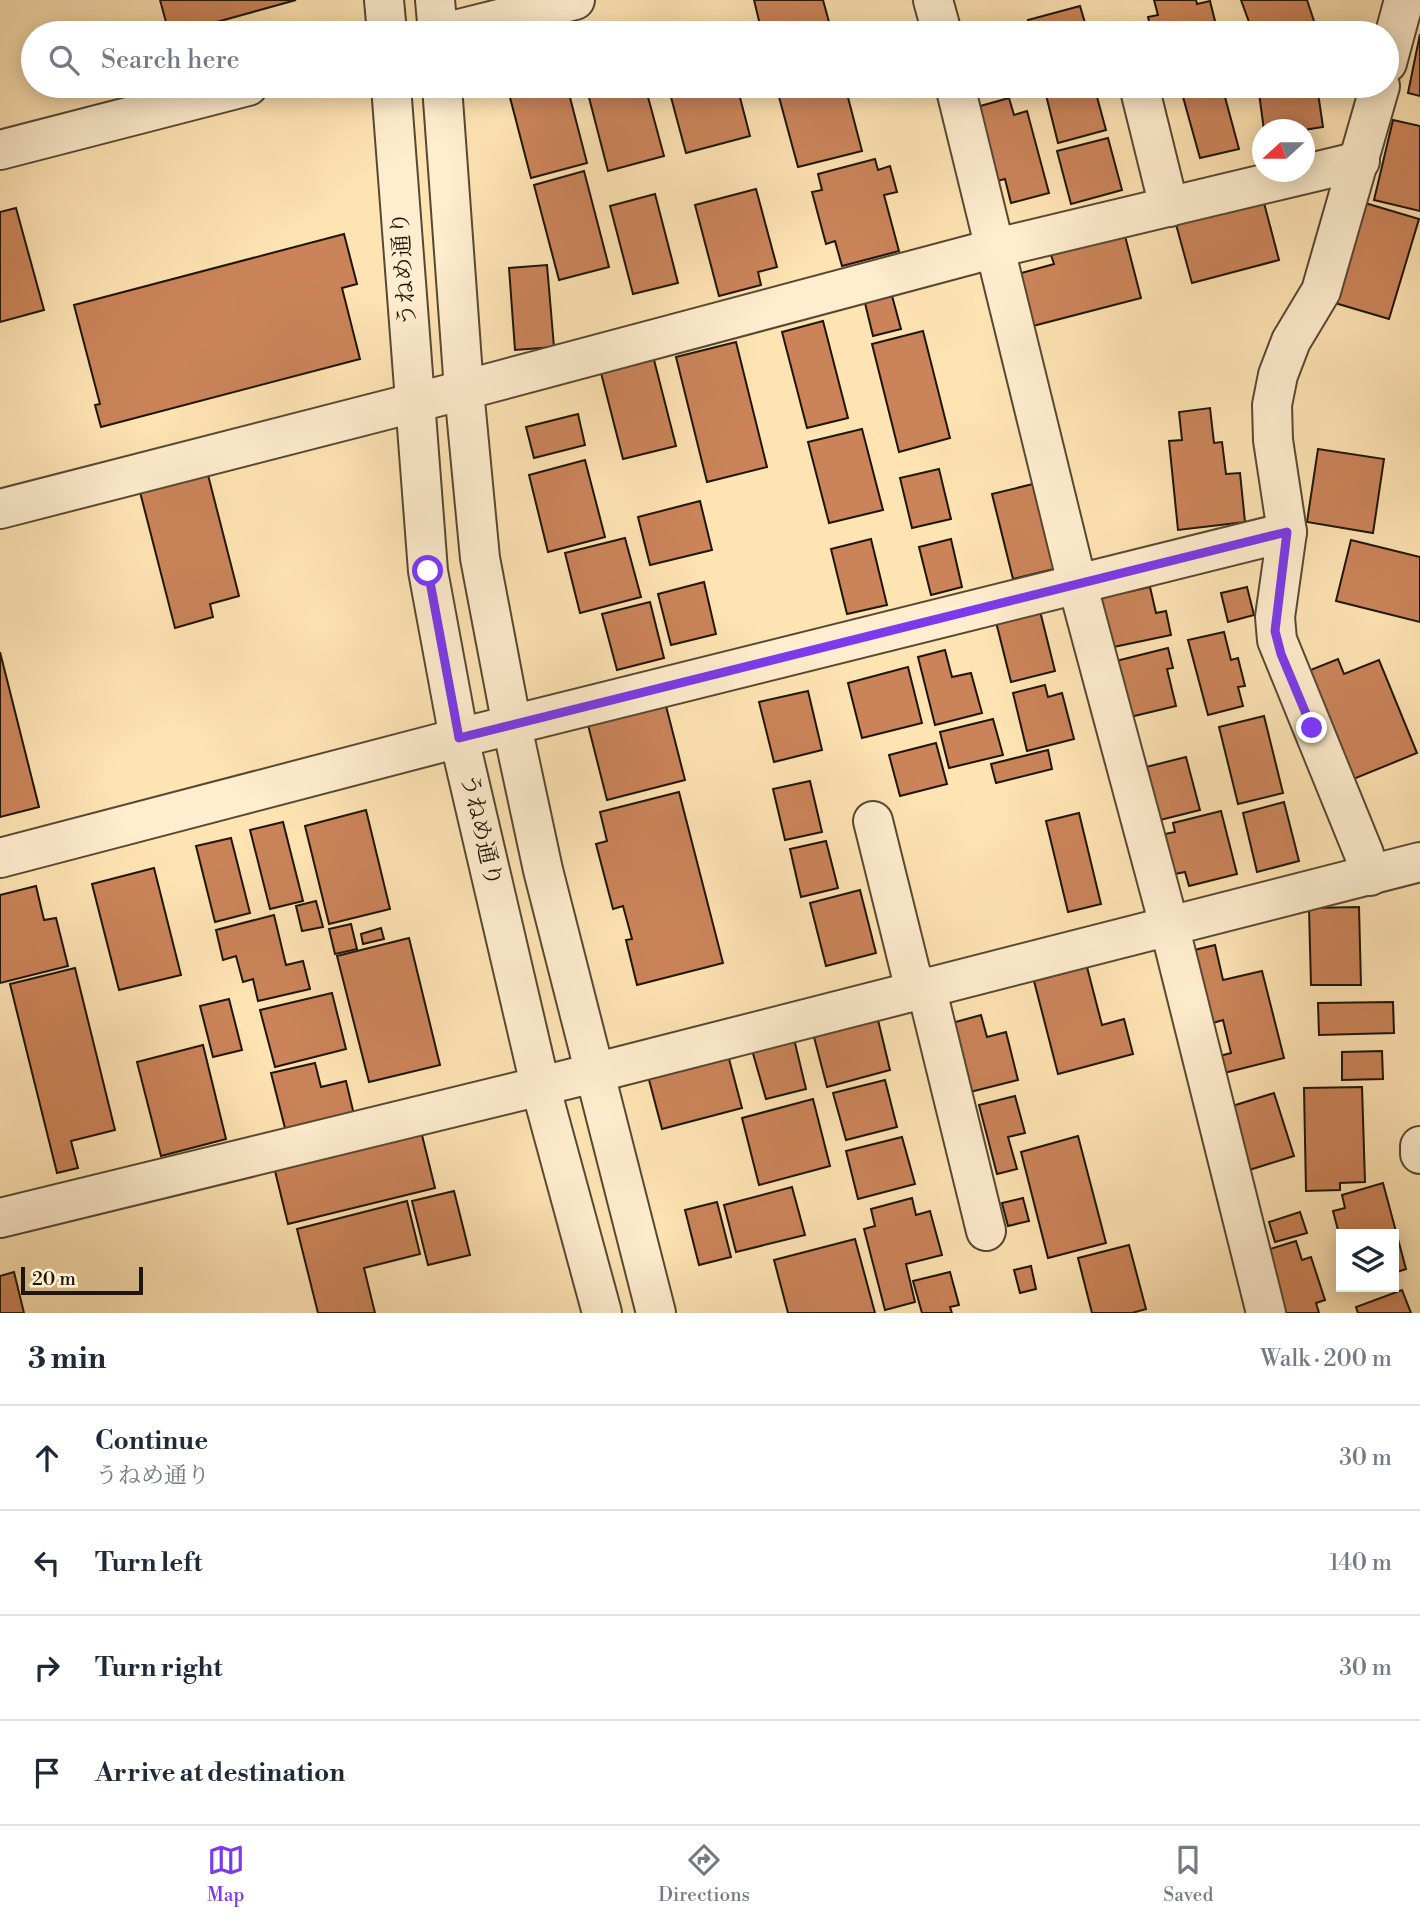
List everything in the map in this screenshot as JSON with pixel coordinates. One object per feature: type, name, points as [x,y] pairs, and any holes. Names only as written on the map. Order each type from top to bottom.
[{"type":"street","points":[[384,0],[386,21]]},
{"type":"street","points":[[435,0],[438,21]]},
{"type":"street","points":[[489,21],[575,0]]},
{"type":"street","points":[[933,0],[939,21]]},
{"type":"street","points":[[1398,21],[1404,0]]},
{"type":"street","points":[[0,150],[202,98]]},
{"type":"street","name":"うねめ通り","points":[[391,98],[428,571],[459,738],[540,1085],[602,1313]]},
{"type":"street","points":[[443,98],[464,390],[481,558],[512,726],[543,870],[656,1313]]},
{"type":"street","points":[[958,98],[1077,583],[1168,925],[1266,1313]]},
{"type":"street","points":[[1142,98],[1169,206]]},
{"type":"street","points":[[1370,876],[1356,833],[1277,640],[1275,617],[1287,532],[1273,440],[1272,405],[1278,375],[1291,341],[1321,291],[1377,98]]},
{"type":"street","points":[[0,509],[464,390],[996,248],[1360,161]]},
{"type":"street","points":[[0,858],[459,738],[1287,532]]},
{"type":"street","points":[[873,821],[911,974],[930,1003],[986,1231]]},
{"type":"street","points":[[0,1218],[594,1073],[1420,862]]},
{"type":"street","points":[[1420,1146],[1420,1154]]},
{"type":"building","points":[[160,0],[296,0],[220,21],[166,21]]},
{"type":"building","points":[[754,0],[823,0],[829,21],[759,21]]},
{"type":"building","points":[[1154,0],[1196,0],[1197,4],[1210,1],[1215,21],[1149,21],[1148,17],[1158,15]]},
{"type":"building","points":[[1241,0],[1307,0],[1314,21],[1249,21]]},
{"type":"building","points":[[1080,6],[1084,21],[1028,21]]},
{"type":"building","points":[[1420,34],[1420,96],[1408,93]]},
{"type":"building","points":[[510,98],[570,98],[587,163],[531,178]]},
{"type":"building","points":[[589,98],[648,98],[664,156],[608,171]]},
{"type":"building","points":[[671,98],[740,98],[750,136],[686,153]]},
{"type":"building","points":[[779,98],[848,98],[862,151],[798,167]]},
{"type":"building","points":[[1009,98],[1014,115],[1027,111],[1049,193],[1011,203],[1005,179],[993,182],[973,108]]},
{"type":"building","points":[[1047,98],[1097,98],[1106,130],[1058,143]]},
{"type":"building","points":[[1183,98],[1225,98],[1239,149],[1200,158]]},
{"type":"building","points":[[1260,98],[1319,98],[1323,127],[1315,128],[1315,119],[1262,119]]},
{"type":"building","points":[[1393,120],[1420,126],[1420,211],[1374,200]]},
{"type":"building","points":[[1108,138],[1122,190],[1071,204],[1057,151]]},
{"type":"building","points":[[875,159],[878,170],[890,166],[897,192],[884,195],[899,251],[842,266],[835,241],[826,244],[812,192],[822,190],[818,174]]},
{"type":"building","points":[[584,171],[609,267],[559,280],[534,185]]},
{"type":"building","points":[[756,189],[777,267],[758,272],[761,285],[719,296],[695,205]]},
{"type":"building","points":[[655,194],[678,283],[633,294],[610,206]]},
{"type":"building","points":[[1225,203],[1227,213],[1264,203],[1279,260],[1192,283],[1174,217]]},
{"type":"building","points":[[1365,203],[1419,219],[1389,319],[1335,303]]},
{"type":"building","points":[[16,208],[44,310],[0,322],[0,212]]},
{"type":"building","points":[[1124,232],[1141,298],[1029,327],[1014,275],[1054,264],[1050,252]]},
{"type":"building","points":[[344,234],[357,284],[342,288],[360,359],[101,427],[95,405],[100,404],[74,305]]},
{"type":"building","points":[[547,265],[554,347],[515,350],[509,268]]},
{"type":"building","points":[[891,292],[901,329],[873,336],[864,299]]},
{"type":"building","points":[[823,321],[848,418],[807,428],[782,332]]},
{"type":"building","points":[[923,331],[950,438],[899,452],[872,344]]},
{"type":"building","points":[[736,342],[767,467],[707,482],[676,357]]},
{"type":"building","points":[[653,356],[676,446],[623,459],[600,369]]},
{"type":"building","points":[[1210,408],[1214,443],[1222,442],[1226,474],[1240,473],[1245,522],[1178,530],[1169,441],[1182,440],[1179,412]]},
{"type":"building","points":[[578,414],[585,445],[534,458],[526,427]]},
{"type":"building","points":[[862,429],[883,510],[829,523],[808,442]]},
{"type":"building","points":[[1318,449],[1384,459],[1373,533],[1307,522]]},
{"type":"building","points":[[585,460],[605,537],[548,552],[529,475]]},
{"type":"building","points":[[939,469],[951,519],[912,528],[900,478]]},
{"type":"building","points":[[208,475],[239,596],[210,604],[213,617],[175,628],[140,492]]},
{"type":"building","points":[[1033,484],[1054,569],[1013,579],[992,494]]},
{"type":"building","points":[[700,501],[712,550],[650,565],[638,517]]},
{"type":"building","points":[[625,538],[641,597],[580,613],[565,553]]},
{"type":"building","points":[[871,539],[887,605],[847,614],[831,549]]},
{"type":"building","points":[[951,539],[962,587],[931,595],[919,547]]},
{"type":"building","points":[[1351,540],[1420,557],[1420,622],[1336,601]]},
{"type":"building","points":[[704,582],[716,634],[671,645],[658,594]]},
{"type":"building","points":[[1150,587],[1156,613],[1166,611],[1171,635],[1104,649],[1092,589],[1118,594]]},
{"type":"building","points":[[1247,587],[1254,615],[1228,622],[1221,593]]},
{"type":"building","points":[[650,602],[664,658],[617,670],[602,614]]},
{"type":"building","points":[[1040,611],[1055,671],[1011,682],[996,622]]},
{"type":"building","points":[[1224,632],[1231,660],[1238,658],[1245,686],[1238,687],[1243,706],[1208,715],[1188,640]]},
{"type":"building","points":[[1168,648],[1173,668],[1167,669],[1176,706],[1130,717],[1116,661]]},
{"type":"building","points":[[945,650],[952,677],[971,673],[982,713],[935,725],[918,657]]},
{"type":"building","points":[[0,652],[39,807],[0,817]]},
{"type":"building","points":[[1338,659],[1344,674],[1379,660],[1417,753],[1351,780],[1308,671]]},
{"type":"building","points":[[908,667],[922,723],[862,738],[848,683]]},
{"type":"building","points":[[1045,685],[1048,697],[1062,693],[1074,739],[1027,751],[1013,693]]},
{"type":"building","points":[[808,691],[822,750],[774,762],[759,702]]},
{"type":"building","points":[[665,702],[685,780],[607,800],[587,721]]},
{"type":"building","points":[[1264,716],[1283,793],[1238,804],[1219,727]]},
{"type":"building","points":[[993,719],[1003,755],[949,768],[940,732]]},
{"type":"building","points":[[936,743],[947,784],[900,796],[889,755]]},
{"type":"building","points":[[1048,750],[1052,769],[996,783],[991,764]]},
{"type":"building","points":[[1186,757],[1200,810],[1156,821],[1142,768]]},
{"type":"building","points":[[810,781],[822,832],[785,840],[773,789]]},
{"type":"building","points":[[679,792],[723,963],[637,985],[626,940],[632,939],[623,906],[613,909],[596,844],[607,841],[600,812]]},
{"type":"building","points":[[1284,802],[1299,861],[1257,872],[1243,813]]},
{"type":"building","points":[[366,810],[390,909],[329,924],[305,826]]},
{"type":"building","points":[[1221,811],[1237,874],[1189,886],[1185,872],[1175,874],[1165,834],[1175,832],[1173,823]]},
{"type":"building","points":[[1079,813],[1101,904],[1068,912],[1046,821]]},
{"type":"building","points":[[283,822],[303,901],[270,909],[250,830]]},
{"type":"building","points":[[231,838],[250,913],[215,922],[196,846]]},
{"type":"building","points":[[826,841],[838,888],[801,897],[790,849]]},
{"type":"building","points":[[154,868],[181,975],[119,990],[92,884]]},
{"type":"building","points":[[36,886],[44,920],[56,918],[68,966],[0,983],[0,895]]},
{"type":"building","points":[[860,890],[876,953],[826,966],[810,903]]},
{"type":"building","points":[[316,901],[323,927],[302,931],[296,906]]},
{"type":"building","points":[[1359,907],[1361,985],[1311,985],[1309,908]]},
{"type":"building","points":[[274,915],[286,965],[303,961],[310,989],[258,1001],[253,979],[243,982],[236,956],[223,960],[216,930]]},
{"type":"building","points":[[351,924],[357,949],[335,954],[329,929]]},
{"type":"building","points":[[381,928],[384,939],[363,944],[361,934]]},
{"type":"building","points":[[409,938],[440,1065],[369,1082],[337,956]]},
{"type":"building","points":[[1215,945],[1223,980],[1262,971],[1284,1058],[1220,1074],[1216,1057],[1231,1053],[1223,1020],[1213,1023],[1186,952]]},
{"type":"building","points":[[1087,967],[1102,1025],[1124,1019],[1133,1054],[1058,1074],[1034,981]]},
{"type":"building","points":[[75,968],[115,1130],[71,1141],[78,1168],[57,1173],[10,984]]},
{"type":"building","points":[[332,993],[346,1049],[275,1067],[260,1010]]},
{"type":"building","points":[[229,999],[242,1050],[213,1057],[200,1006]]},
{"type":"building","points":[[1393,1002],[1394,1033],[1319,1035],[1318,1003]]},
{"type":"building","points":[[981,1015],[987,1037],[1006,1032],[1018,1080],[970,1092],[952,1023]]},
{"type":"building","points":[[878,1020],[890,1070],[827,1087],[814,1037]]},
{"type":"building","points":[[794,1039],[806,1089],[766,1099],[752,1050]]},
{"type":"building","points":[[203,1045],[226,1139],[161,1156],[137,1062]]},
{"type":"building","points":[[1382,1051],[1383,1079],[1342,1080],[1342,1052]]},
{"type":"building","points":[[728,1055],[742,1108],[662,1129],[648,1076]]},
{"type":"building","points":[[315,1063],[321,1087],[346,1081],[355,1119],[287,1136],[271,1073]]},
{"type":"building","points":[[885,1080],[897,1127],[846,1140],[833,1093]]},
{"type":"building","points":[[1362,1087],[1365,1182],[1340,1183],[1340,1190],[1306,1191],[1304,1088]]},
{"type":"building","points":[[1274,1093],[1294,1156],[1246,1171],[1226,1108]]},
{"type":"building","points":[[1015,1096],[1025,1133],[1008,1137],[1017,1169],[997,1174],[979,1105]]},
{"type":"building","points":[[813,1099],[830,1166],[759,1185],[742,1118]]},
{"type":"building","points":[[421,1131],[435,1188],[288,1224],[274,1167]]},
{"type":"building","points":[[1078,1136],[1106,1243],[1048,1258],[1021,1152]]},
{"type":"building","points":[[902,1137],[915,1184],[858,1199],[846,1151]]},
{"type":"building","points":[[1383,1183],[1395,1229],[1338,1229],[1333,1211],[1345,1208],[1342,1195]]},
{"type":"building","points":[[792,1187],[805,1235],[736,1252],[724,1205]]},
{"type":"building","points":[[454,1191],[470,1255],[428,1265],[412,1201]]},
{"type":"building","points":[[912,1198],[916,1215],[930,1211],[942,1255],[906,1264],[915,1302],[885,1310],[864,1229],[875,1226],[871,1209]]},
{"type":"building","points":[[1023,1198],[1029,1221],[1008,1226],[1002,1203]]},
{"type":"building","points":[[407,1201],[420,1254],[364,1268],[375,1313],[318,1313],[297,1229]]},
{"type":"building","points":[[717,1202],[731,1257],[699,1265],[685,1210]]},
{"type":"building","points":[[1300,1212],[1307,1233],[1275,1242],[1269,1222]]},
{"type":"building","points":[[855,1239],[875,1313],[788,1313],[774,1260]]},
{"type":"building","points":[[1296,1241],[1302,1260],[1311,1257],[1325,1300],[1316,1303],[1319,1313],[1279,1313],[1267,1250]]},
{"type":"building","points":[[1399,1243],[1406,1269],[1399,1271]]},
{"type":"building","points":[[1129,1245],[1146,1309],[1132,1313],[1092,1313],[1078,1258]]},
{"type":"building","points":[[1031,1266],[1036,1289],[1020,1293],[1014,1270]]},
{"type":"building","points":[[14,1272],[24,1313],[0,1313],[0,1276]]},
{"type":"building","points":[[950,1272],[959,1305],[950,1307],[952,1313],[922,1313],[913,1281]]},
{"type":"building","points":[[1402,1290],[1411,1313],[1358,1313],[1356,1307]]},
{"type":"route","points":[[428,571],[459,738],[1287,532],[1275,631],[1281,654],[1312,728]]}]
